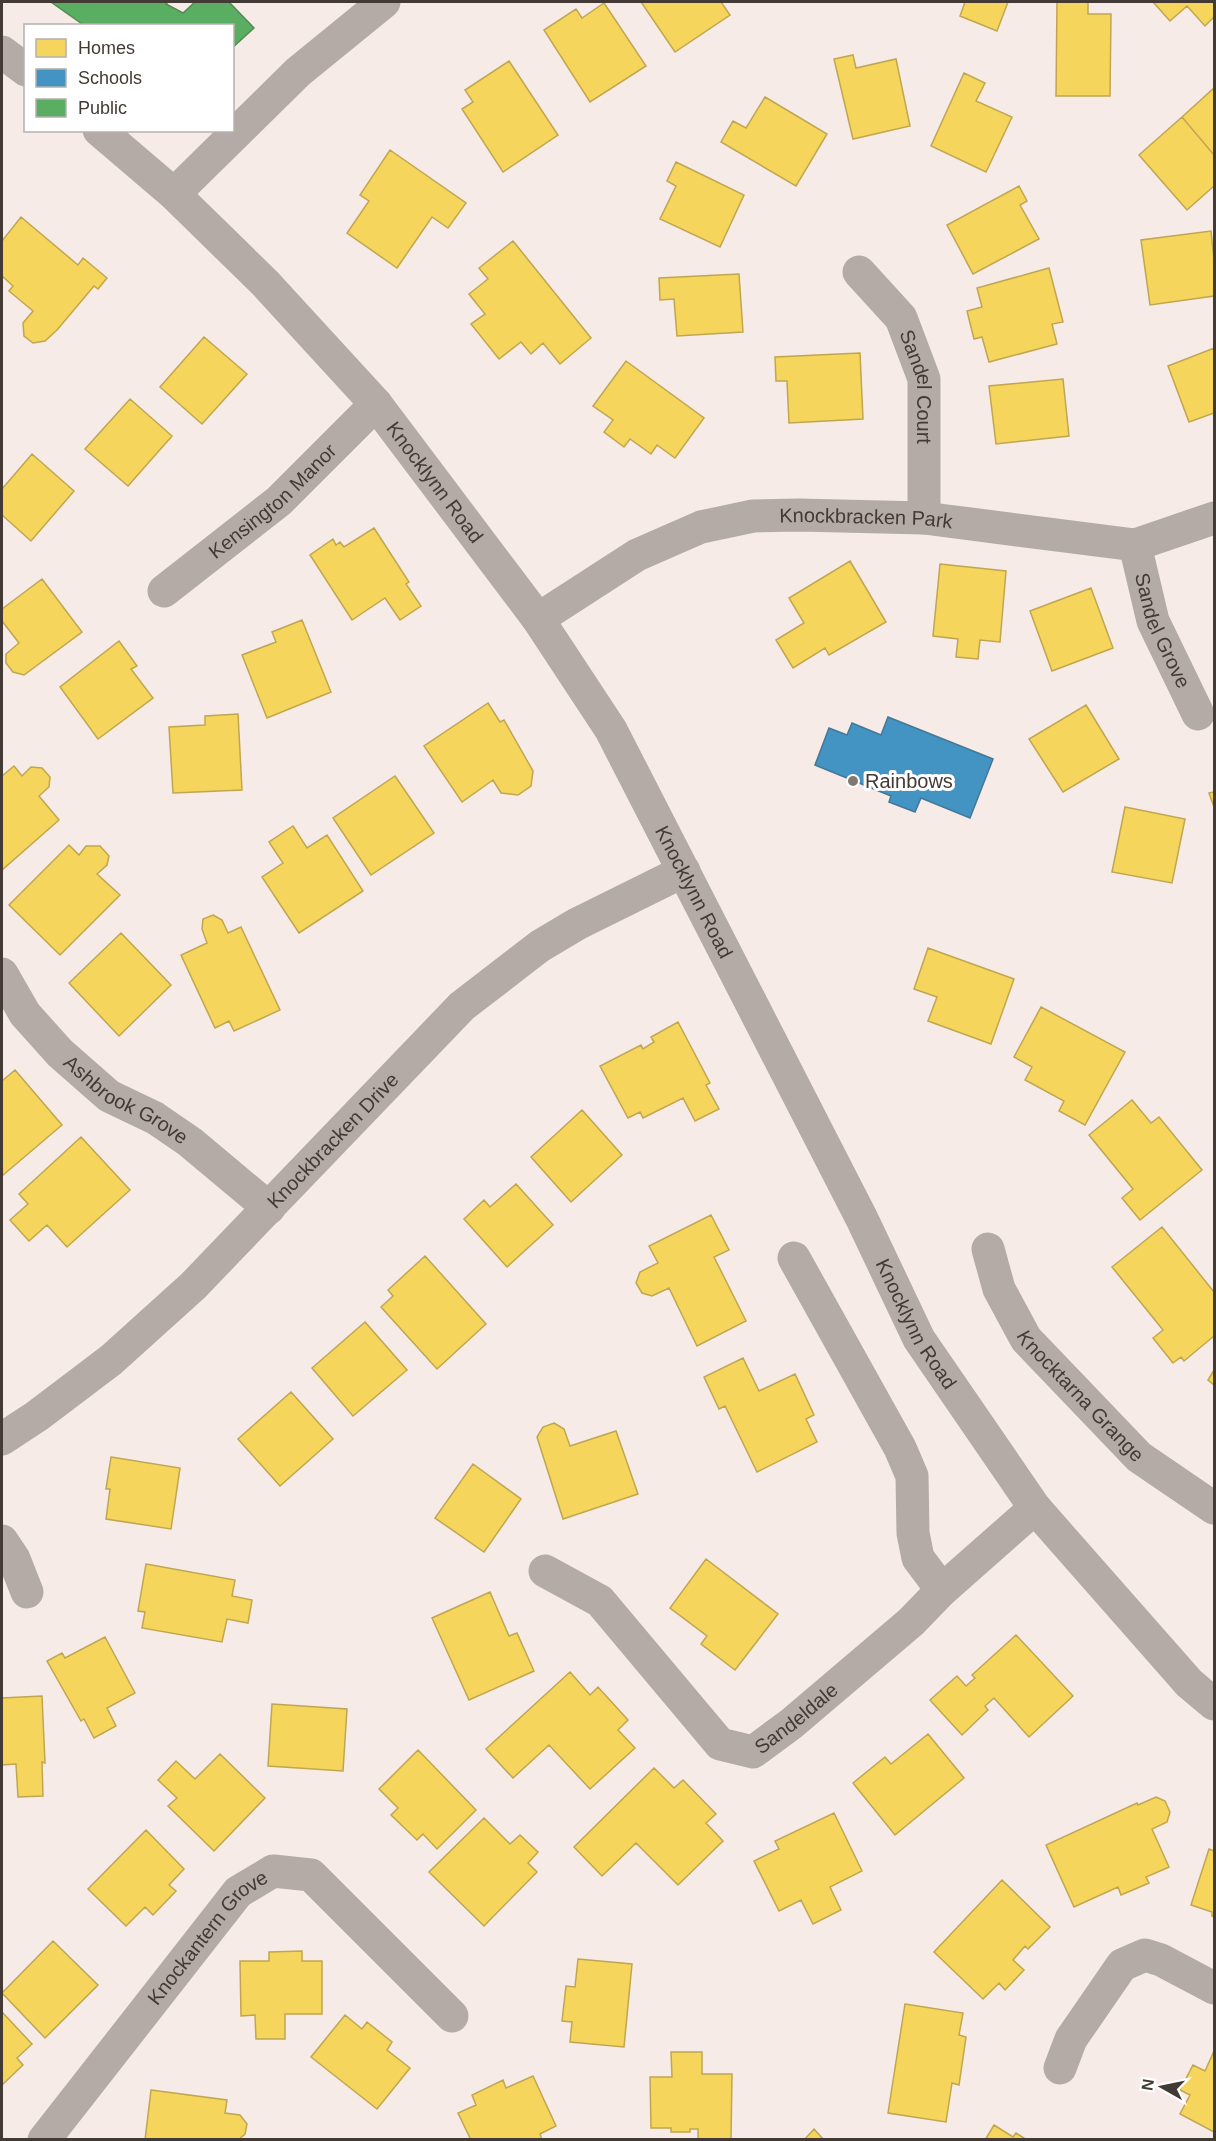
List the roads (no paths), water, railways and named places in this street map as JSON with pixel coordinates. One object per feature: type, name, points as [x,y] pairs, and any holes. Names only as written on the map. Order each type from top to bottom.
[{"type":"street","points":[[174,194],[298,72],[384,2]]},
{"type":"street","points":[[2,52],[24,68]]},
{"type":"street","name":"Knocklynn Road","points":[[101,132],[174,194],[266,283],[376,404],[538,619],[611,730],[862,1220],[919,1339],[1035,1508],[1190,1683],[1215,1704]]},
{"type":"street","name":"Sandel Court","points":[[859,272],[901,318],[924,379],[924,518]]},
{"type":"street","name":"Kensington Manor","points":[[164,591],[279,501],[376,404]]},
{"type":"street","name":"Knockbracken Park","points":[[538,619],[637,555],[700,527],[753,516],[924,518],[1135,545],[1215,518]]},
{"type":"street","name":"Sandel Grove","points":[[1135,545],[1153,621],[1198,714]]},
{"type":"street","name":"Knockbracken Drive","points":[[2,1439],[37,1416],[111,1360],[193,1286],[462,1006],[505,971],[567,929],[684,871]]},
{"type":"street","name":"Ashbrook Grove","points":[[2,974],[25,1014],[60,1053],[109,1096],[155,1118],[190,1142],[269,1208]]},
{"type":"street","name":"Knocktarna Grange","points":[[988,1249],[999,1289],[1026,1339],[1139,1457],[1215,1508]]},
{"type":"street","points":[[794,1258],[904,1457],[912,1476],[913,1533],[918,1558],[942,1590]]},
{"type":"street","name":"Sandeldale","points":[[545,1571],[600,1601],[720,1744],[753,1752],[791,1724],[902,1629],[942,1590],[1035,1508]]},
{"type":"street","points":[[2,1541],[14,1559],[27,1592]]},
{"type":"street","name":"Knockantern Grove","points":[[44,2139],[238,1892],[273,1871],[311,1875],[452,2016]]},
{"type":"street","points":[[1060,2068],[1071,2039],[1122,1965],[1145,1955],[1161,1960],[1215,1988]]},
{"type":"place","name":"Rainbows","points":[[853,781]]}]
